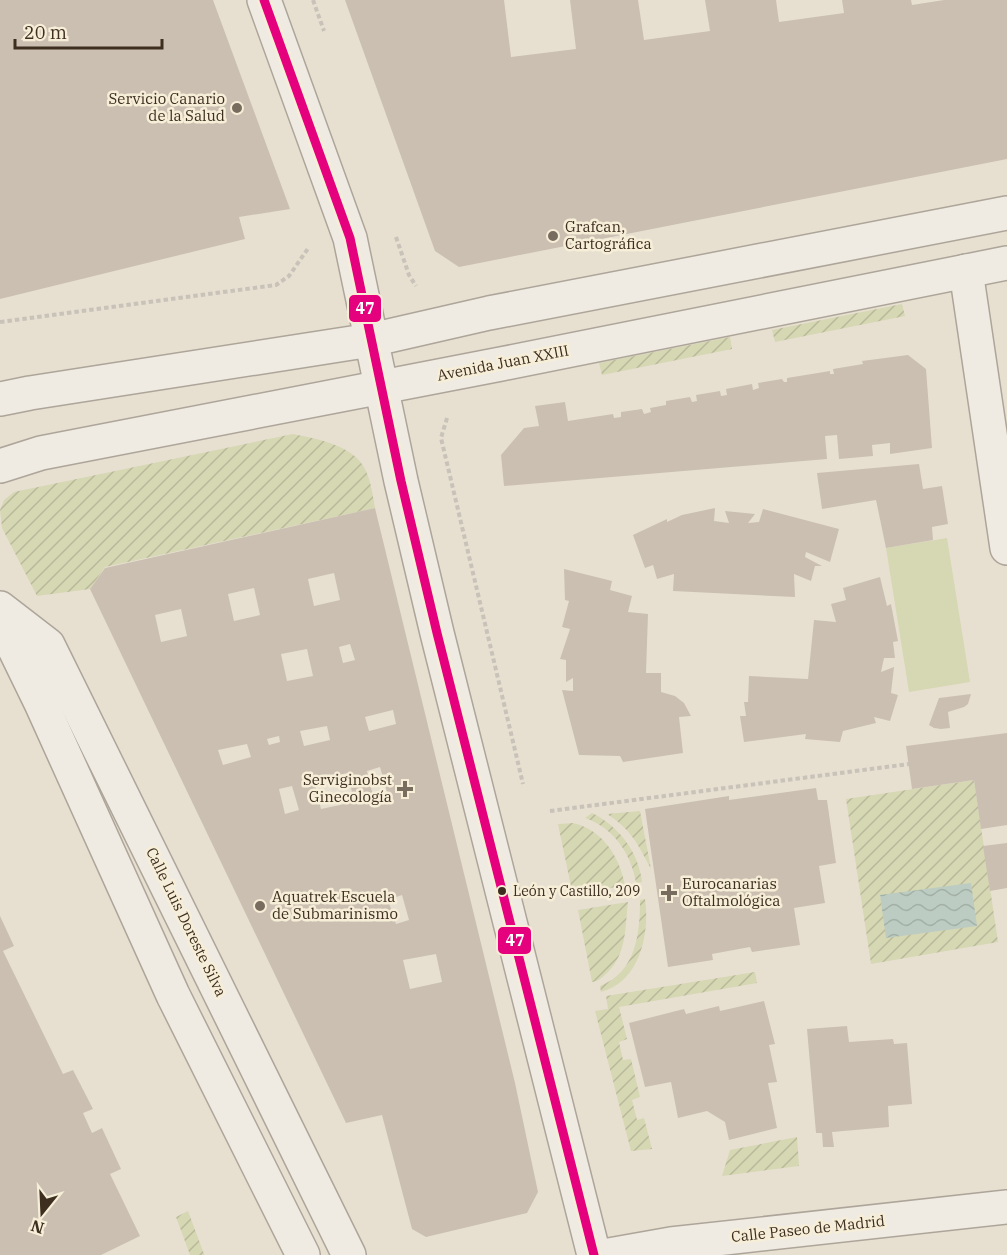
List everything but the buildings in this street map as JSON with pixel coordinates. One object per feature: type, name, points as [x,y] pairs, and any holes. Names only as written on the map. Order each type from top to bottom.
[{"type":"street","points":[[264,0],[350,238],[401,481],[437,633],[594,1255]]},
{"type":"street","points":[[0,399],[371,340],[489,313],[1007,213]]},
{"type":"street","name":"Avenida Juan XXIII","points":[[0,466],[41,453],[1007,262]]},
{"type":"street","points":[[966,271],[1007,548]]},
{"type":"street","name":"Calle Luis Doreste Silva","points":[[0,608],[48,645],[349,1255]]},
{"type":"street","points":[[0,619],[41,703],[173,995],[303,1255]]},
{"type":"street","points":[[0,661],[41,703]]},
{"type":"street","name":"Calle Paseo de Madrid","points":[[609,1255],[671,1244],[1007,1207]]},
{"type":"path","points":[[313,0],[325,34]]},
{"type":"path","points":[[0,322],[276,285],[289,276],[310,245],[350,238],[392,224],[409,275],[418,288],[442,303],[450,321]]},
{"type":"path","points":[[460,371],[464,390],[448,416],[441,438],[523,786]]},
{"type":"path","points":[[550,811],[909,764]]},
{"type":"green space","points":[[902,304],[905,316],[775,342],[772,330]]},
{"type":"green space","points":[[730,337],[732,349],[602,375],[599,363]]},
{"type":"green space","points":[[293,434],[313,438],[344,449],[361,462],[368,475],[375,508],[105,567],[90,589],[37,596],[2,528],[0,510],[4,500],[14,492]]},
{"type":"green space","points":[[947,538],[970,682],[909,692],[886,548]]},
{"type":"green space","points":[[974,780],[998,942],[871,964],[846,799]]},
{"type":"green space","points":[[640,811],[651,869],[628,832],[607,814]]},
{"type":"green space","points":[[592,813],[611,825],[626,842],[637,861],[642,882],[636,883],[630,862],[613,835],[585,818]]},
{"type":"green space","points":[[573,823],[584,826],[608,846],[619,864],[625,885],[573,896],[558,824]]},
{"type":"green space","points":[[645,899],[646,926],[640,954],[625,978],[614,987],[601,992],[600,986],[612,980],[621,971],[634,951],[639,926],[640,900]]},
{"type":"green space","points":[[628,902],[624,939],[619,956],[606,974],[592,982],[578,910]]},
{"type":"green space","points":[[755,972],[757,983],[619,1007],[627,1039],[619,1042],[623,1060],[631,1059],[640,1097],[632,1100],[637,1120],[644,1118],[652,1149],[631,1151],[595,1011],[608,1009],[606,996]]},
{"type":"green space","points":[[797,1137],[799,1166],[722,1176],[730,1150]]},
{"type":"green space","points":[[188,1211],[204,1255],[190,1255],[176,1217]]},
{"type":"water","points":[[971,883],[977,926],[886,938],[880,895]]},
{"type":"transit line","name":"47","points":[[264,0],[350,238],[401,481],[437,633],[594,1255]]},
{"type":"place","name":"Servicio Canario de la Salud","points":[[237,108]]},
{"type":"place","name":"Grafcan, Cartográfica","points":[[553,236]]},
{"type":"place","name":"Serviginobst Ginecología","points":[[405,789]]},
{"type":"place","name":"León y Castillo, 209","points":[[502,891]]},
{"type":"place","name":"Eurocanarias Oftalmológica","points":[[669,893]]},
{"type":"place","name":"Aquatrek Escuela de Submarinismo","points":[[260,906]]}]
